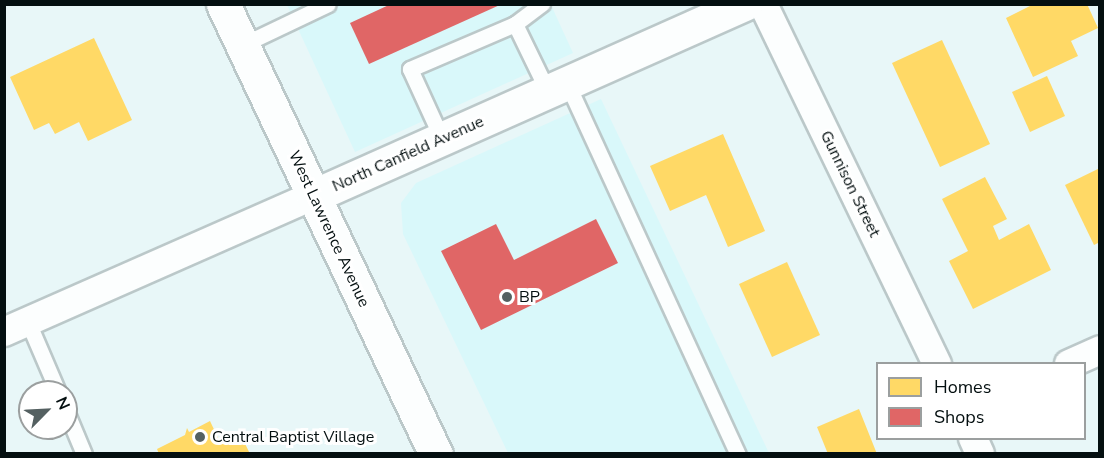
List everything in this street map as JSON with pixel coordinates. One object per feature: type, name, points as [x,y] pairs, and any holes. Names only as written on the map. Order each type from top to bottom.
[{"type":"main road","name":"West Lawrence Avenue","points":[[223,4],[436,453]]},
{"type":"main road","name":"North Canfield Avenue","points":[[313,196],[745,4]]},
{"type":"street","name":"Gunnison Street","points":[[763,4],[937,362]]},
{"type":"street","name":"North Canfield Avenue","points":[[16,327],[313,196]]},
{"type":"street","points":[[1071,362],[1100,350]]},
{"type":"lane","points":[[242,45],[328,4]]},
{"type":"lane","points":[[442,139],[410,69],[515,24],[542,4]]},
{"type":"lane","points":[[515,24],[558,88],[738,453]]},
{"type":"lane","points":[[16,327],[50,380]]},
{"type":"lane","points":[[78,439],[84,453]]},
{"type":"shaded area","points":[[287,5],[551,5],[573,53],[355,152]]},
{"type":"shaded area","points":[[601,99],[769,453],[508,453],[403,234],[401,203],[416,183]]},
{"type":"building: Homes","points":[[1034,4],[1087,4],[1098,28],[1071,41],[1078,56],[1033,77],[1006,18]]},
{"type":"building: Homes","points":[[94,38],[132,120],[88,141],[79,122],[55,134],[49,123],[34,130],[10,77]]},
{"type":"building: Homes","points":[[942,40],[990,144],[940,167],[892,63]]},
{"type":"building: Homes","points":[[1047,76],[1065,116],[1030,132],[1012,92]]},
{"type":"building: Homes","points":[[723,134],[765,231],[728,247],[706,195],[670,211],[650,166]]},
{"type":"building: Homes","points":[[1100,168],[1100,242],[1094,245],[1065,185]]},
{"type":"building: Homes","points":[[985,177],[1007,219],[993,226],[999,240],[1029,224],[1051,270],[973,309],[949,261],[968,251],[942,199]]},
{"type":"building: Homes","points":[[787,262],[820,335],[772,357],[739,284]]},
{"type":"building: Homes","points":[[859,409],[877,454],[828,454],[817,427]]},
{"type":"building: Homes","name":"Central Baptist Village","points":[[210,421],[219,440],[239,431],[250,454],[159,454],[157,449],[185,435],[187,428],[189,432]]},
{"type":"building: Shops","points":[[391,4],[502,4],[369,64],[350,23]]},
{"type":"building: Shops","name":"BP","points":[[596,219],[618,263],[481,330],[441,251],[496,224],[514,260]]},
{"type":"place","name":"BP","points":[[507,297]]},
{"type":"place","name":"Central Baptist Village","points":[[200,437]]}]
